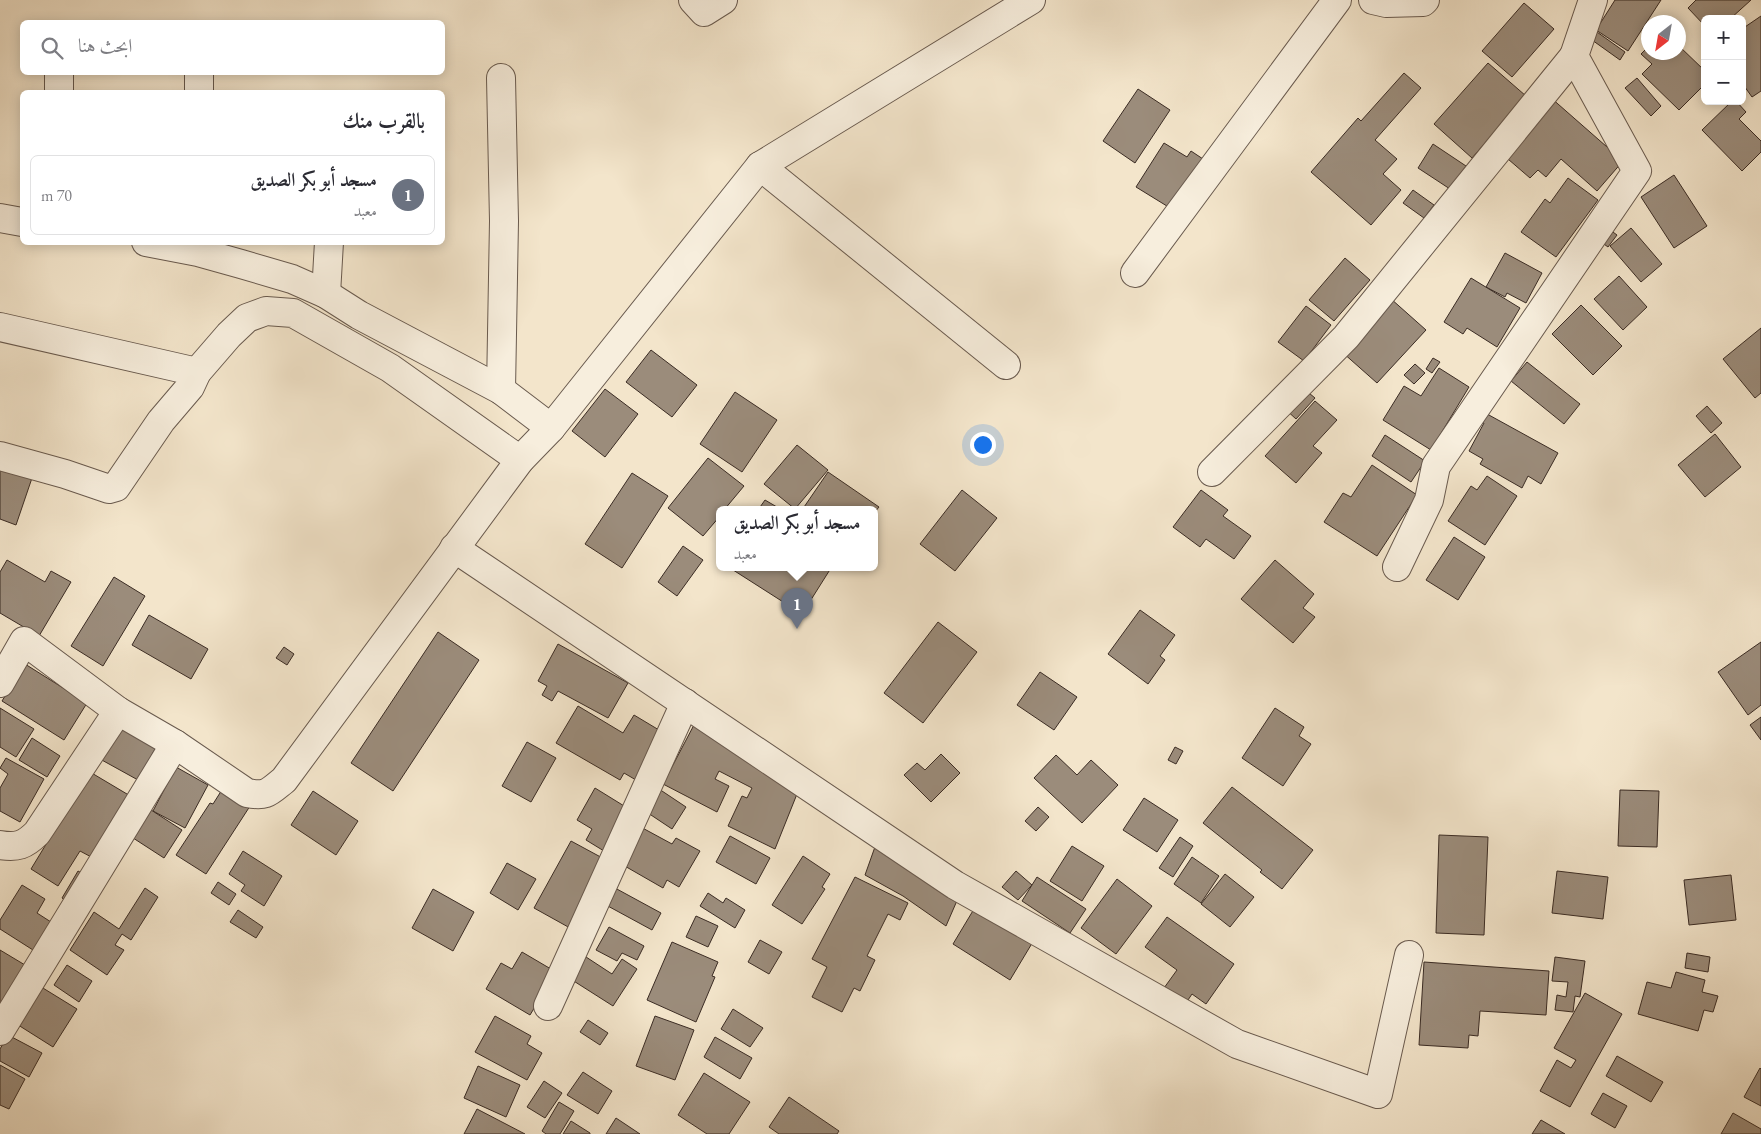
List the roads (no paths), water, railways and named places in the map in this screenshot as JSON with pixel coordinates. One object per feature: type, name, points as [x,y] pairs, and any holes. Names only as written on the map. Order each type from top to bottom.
[{"type":"street","points":[[693,0],[704,12],[723,0]]},
{"type":"street","points":[[0,683],[24,641],[118,711],[175,744],[247,793],[268,794],[284,780],[520,460],[551,428],[760,166],[1031,0]]},
{"type":"street","points":[[1135,273],[1337,0]]},
{"type":"street","points":[[1373,0],[1386,3],[1423,2],[1425,0]]},
{"type":"street","points":[[1212,472],[1346,337],[1574,56],[1593,0]]},
{"type":"street","points":[[1397,567],[1429,500],[1436,466],[1637,171],[1574,56]]},
{"type":"street","points":[[59,75],[59,90]]},
{"type":"street","points":[[199,75],[199,90]]},
{"type":"street","points":[[501,78],[504,221],[501,390]]},
{"type":"street","points":[[760,166],[1006,365]]},
{"type":"street","points":[[0,218],[20,222]]},
{"type":"street","points":[[177,245],[198,247],[292,279],[326,294],[359,315],[501,390],[551,428]]},
{"type":"street","points":[[326,294],[328,245]]},
{"type":"street","points":[[0,456],[65,474],[109,489],[116,488],[161,420],[190,387],[197,372],[229,335],[247,318],[266,311],[293,312],[390,368],[520,460]]},
{"type":"street","points":[[0,327],[197,372]]},
{"type":"street","points":[[454,548],[955,885],[1237,1044],[1378,1094],[1409,955]]},
{"type":"street","points":[[548,1006],[685,703]]},
{"type":"street","points":[[0,845],[14,847],[28,842],[118,711]]},
{"type":"street","points":[[0,1031],[175,744]]},
{"type":"place","name":"مسجد أبو بكر الصديق","points":[[797,629]]}]
